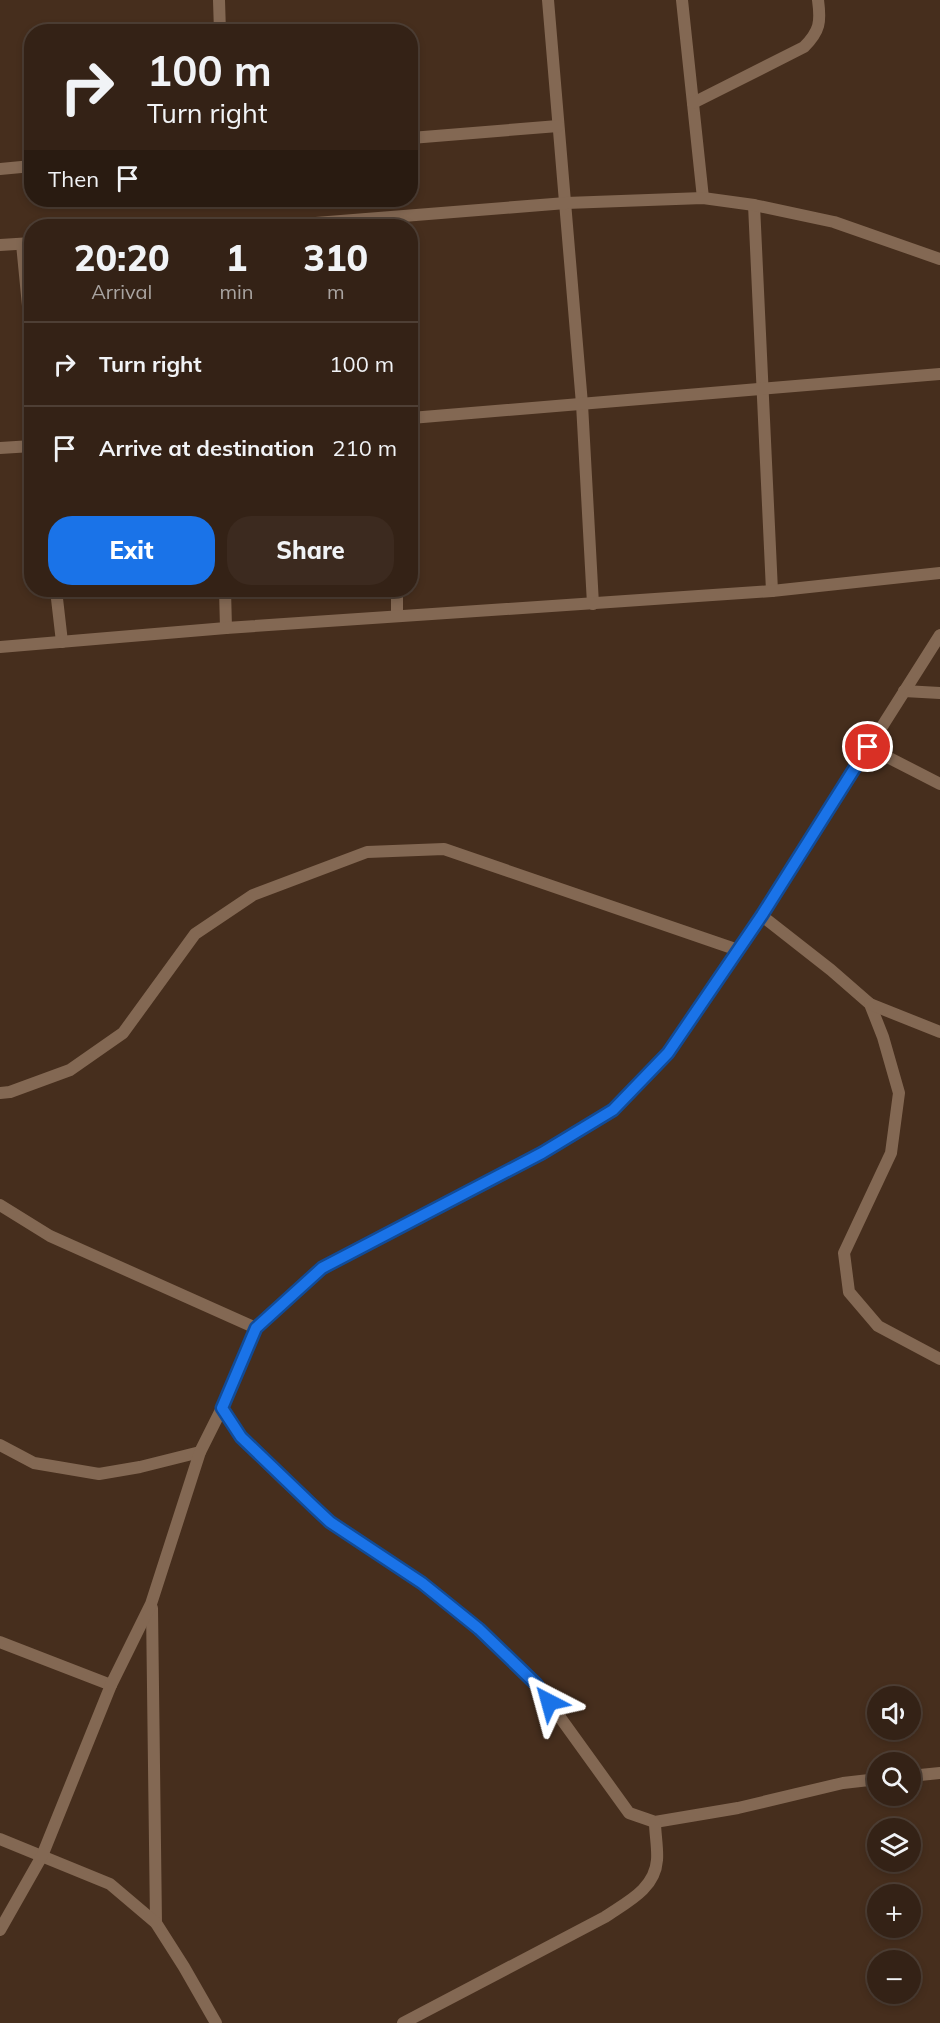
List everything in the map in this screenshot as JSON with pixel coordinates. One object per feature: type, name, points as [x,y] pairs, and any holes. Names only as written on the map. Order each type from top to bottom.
[{"type":"lane","points":[[219,0],[220,24]]},
{"type":"lane","points":[[548,0],[567,203],[582,404],[593,604]]},
{"type":"lane","points":[[682,0],[703,198]]},
{"type":"lane","points":[[693,103],[804,47],[816,34],[820,15],[818,0]]},
{"type":"lane","points":[[418,137],[558,126]]},
{"type":"lane","points":[[0,169],[24,167]]},
{"type":"lane","points":[[413,219],[567,203],[703,198],[754,205],[834,222],[940,259]]},
{"type":"lane","points":[[754,205],[772,591]]},
{"type":"lane","points":[[0,245],[24,243]]},
{"type":"lane","points":[[418,417],[940,374]]},
{"type":"lane","points":[[0,448],[24,446]]},
{"type":"lane","points":[[0,647],[226,628],[772,591],[940,573]]},
{"type":"lane","points":[[57,597],[62,642]]},
{"type":"lane","points":[[225,597],[226,628]]},
{"type":"lane","points":[[397,597],[397,616]]},
{"type":"lane","points":[[0,1930],[42,1856],[111,1685],[152,1604],[200,1452],[222,1408],[256,1328],[322,1268],[542,1153],[613,1110],[668,1053],[762,915],[940,635]]},
{"type":"lane","points":[[904,690],[940,693]]},
{"type":"lane","points":[[868,747],[940,784]]},
{"type":"lane","points":[[0,1093],[10,1092],[70,1070],[123,1033],[195,934],[254,895],[367,852],[444,849],[738,950]]},
{"type":"lane","points":[[762,915],[870,1004],[940,1032]]},
{"type":"lane","points":[[870,1004],[883,1037],[899,1093],[891,1153],[844,1253],[849,1292],[878,1326],[940,1359]]},
{"type":"lane","points":[[0,1205],[50,1236],[256,1328]]},
{"type":"lane","points":[[222,1408],[241,1437],[330,1522],[422,1583],[479,1629],[536,1684],[629,1813],[655,1822],[717,1812],[843,1783],[867,1780]]},
{"type":"lane","points":[[0,1445],[34,1463],[99,1474],[140,1467],[200,1452]]},
{"type":"lane","points":[[152,1604],[156,1923]]},
{"type":"lane","points":[[0,1642],[111,1685]]},
{"type":"lane","points":[[921,1775],[940,1773]]},
{"type":"lane","points":[[402,2023],[605,1917],[634,1898],[652,1880],[657,1861],[655,1822]]},
{"type":"lane","points":[[0,1839],[110,1884],[156,1923],[216,2023]]},
{"type":"route","points":[[549,1702],[536,1684],[479,1629],[422,1583],[330,1522],[241,1437],[222,1408],[256,1328],[322,1268],[542,1153],[613,1110],[668,1053],[762,915],[868,747]]}]
